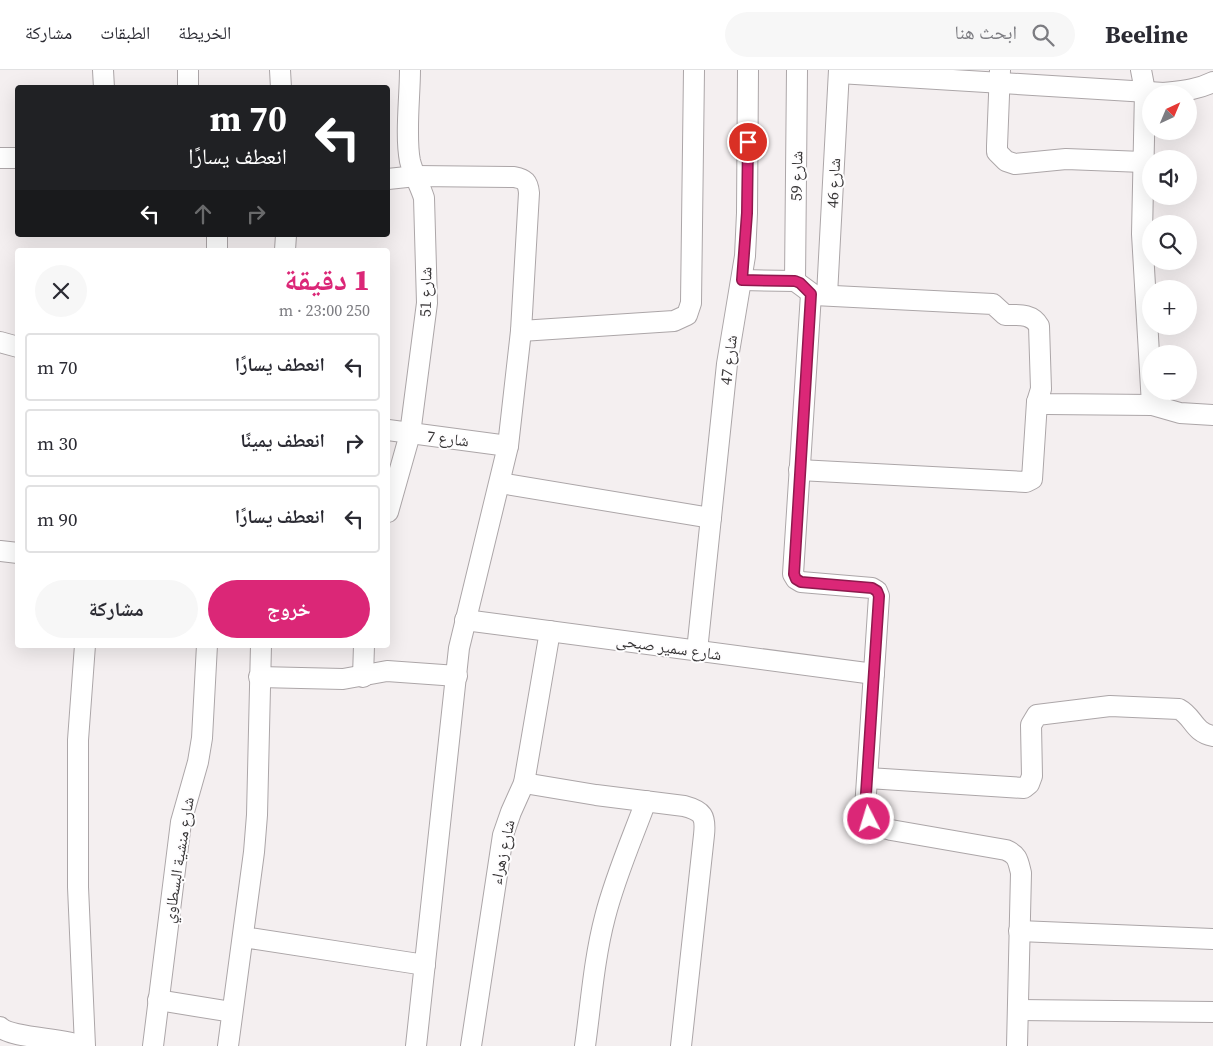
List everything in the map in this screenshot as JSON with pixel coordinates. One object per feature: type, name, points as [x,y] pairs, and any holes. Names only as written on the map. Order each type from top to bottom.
[{"type":"street","points":[[103,70],[104,85]]},
{"type":"street","points":[[188,70],[188,85]]},
{"type":"street","points":[[280,70],[281,85]]},
{"type":"street","name":"شارع 51","points":[[390,505],[410,434],[427,303],[424,198],[410,163],[408,148],[410,70]]},
{"type":"street","points":[[521,331],[674,321],[687,315],[691,303],[694,70]]},
{"type":"street","name":"شارع 47","points":[[697,651],[727,364],[742,280],[747,213],[748,70]]},
{"type":"street","name":"شارع 59","points":[[797,70],[811,290]]},
{"type":"street","points":[[1141,70],[1144,85]]},
{"type":"street","points":[[839,72],[1000,76],[1142,91]]},
{"type":"street","name":"شارع 46","points":[[811,290],[839,72]]},
{"type":"street","points":[[1000,76],[997,152],[1006,161],[1015,164],[1066,159],[1142,162]]},
{"type":"street","points":[[1198,89],[1213,82]]},
{"type":"street","points":[[0,158],[15,158]]},
{"type":"street","points":[[390,179],[416,176],[514,177],[527,183],[529,193],[521,331],[508,446],[459,648],[416,1046]]},
{"type":"street","points":[[1143,205],[1142,234],[1152,405]]},
{"type":"street","points":[[742,280],[811,290],[993,304],[1005,315],[1028,316],[1036,321],[1040,333],[1041,389],[1037,402],[1033,475],[1030,481],[799,470]]},
{"type":"street","points":[[811,290],[794,574],[796,579],[808,584],[866,588],[877,591],[879,596],[865,809],[869,819],[877,826],[1006,850],[1014,853],[1018,861],[1021,873],[1017,1046]]},
{"type":"street","points":[[0,342],[15,346]]},
{"type":"street","points":[[1037,402],[1046,404],[1152,405],[1180,413],[1213,415]]},
{"type":"street","name":"شارع 7","points":[[390,430],[508,446]]},
{"type":"street","points":[[500,484],[711,518]]},
{"type":"street","points":[[0,551],[15,553]]},
{"type":"street","name":"شارع سمير صبحى","points":[[465,620],[874,674]]},
{"type":"street","name":"شارع زهراء","points":[[472,1046],[503,835],[510,812],[524,783],[550,631]]},
{"type":"street","points":[[0,1027],[4,1031],[84,1046],[78,887],[78,740],[85,648]]},
{"type":"street","name":"شارع منشية البسطاوي","points":[[152,1046],[181,822],[198,762],[202,738],[207,648]]},
{"type":"street","points":[[228,1046],[257,815],[261,648]]},
{"type":"street","points":[[363,677],[364,648]]},
{"type":"street","points":[[259,677],[343,679],[363,677],[388,671],[457,676]]},
{"type":"street","points":[[868,778],[1024,788],[1029,784],[1032,776],[1031,725],[1037,715],[1050,712],[1110,706],[1179,710],[1188,716],[1200,731],[1213,736]]},
{"type":"street","points":[[524,783],[695,809],[703,815],[705,824],[680,1046]]},
{"type":"street","points":[[585,1046],[596,959],[604,918],[646,801]]},
{"type":"street","points":[[1020,931],[1213,939]]},
{"type":"street","points":[[243,937],[425,965]]},
{"type":"street","points":[[158,1000],[232,1012]]},
{"type":"street","points":[[1018,1010],[1213,1012]]},
{"type":"route","points":[[748,142],[747,213],[742,280],[795,281],[803,285],[807,292],[811,294],[794,574],[796,579],[808,584],[872,588],[877,591],[879,596],[865,809],[869,819]]}]
